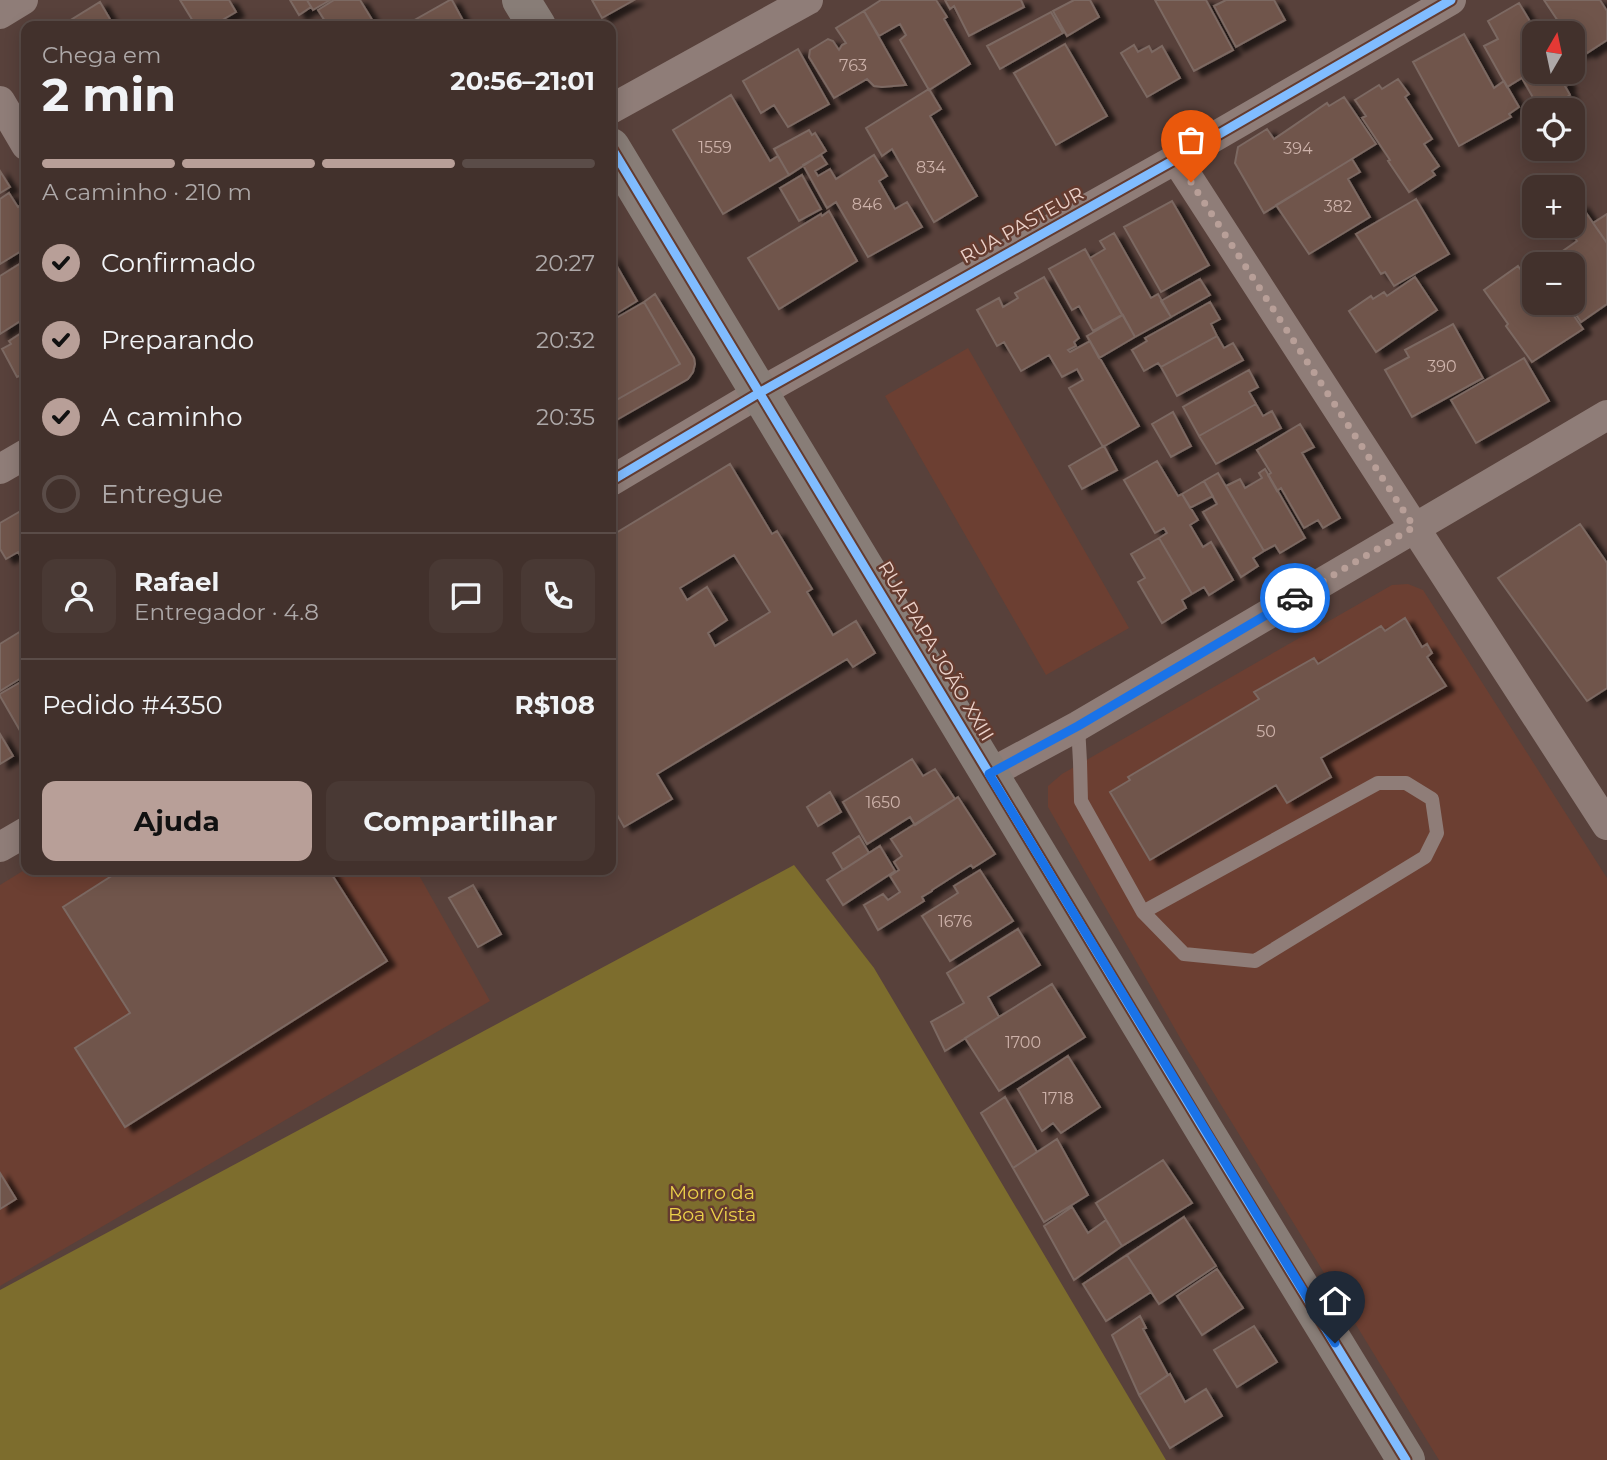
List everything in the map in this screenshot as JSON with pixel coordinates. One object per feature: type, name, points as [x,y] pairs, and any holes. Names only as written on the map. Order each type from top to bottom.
[{"type":"main road","points":[[521,0],[534,21]]},
{"type":"main road","name":"RUA PAPA JOÃO XXIII","points":[[616,155],[1406,1460]]},
{"type":"street","points":[[0,14],[23,0]]},
{"type":"street","points":[[616,106],[808,0]]},
{"type":"street","name":"RUA PASTEUR","points":[[616,478],[759,393],[1176,159],[1451,0]]},
{"type":"street","points":[[0,101],[21,137]]},
{"type":"street","points":[[1176,159],[1607,825]]},
{"type":"street","points":[[989,774],[1078,726],[1607,415]]},
{"type":"street","points":[[0,469],[21,457]]},
{"type":"street","points":[[0,847],[21,835]]},
{"type":"lane","points":[[1078,726],[1081,801],[1143,912],[1184,954],[1255,961],[1424,857],[1437,833],[1432,799],[1406,783],[1378,783],[1143,912]]},
{"type":"shaded area","points":[[968,348],[1129,628],[1046,675],[885,396]]},
{"type":"shaded area","points":[[1408,584],[1423,590],[1607,878],[1607,1460],[1439,1460],[1183,1043],[1048,807],[1048,786],[1062,774],[1392,585]]},
{"type":"shaded area","points":[[21,872],[21,875],[419,875],[490,1001],[0,1286],[0,885]]},
{"type":"green space","name":"Morro da Boa Vista","points":[[794,865],[874,968],[1166,1460],[0,1460],[0,1290]]},
{"type":"building","points":[[180,0],[229,0],[236,12],[221,21],[193,21]]},
{"type":"building","points":[[290,0],[307,0],[311,7],[299,15]]},
{"type":"building","points":[[307,0],[330,0],[313,10]]},
{"type":"building","points":[[334,0],[360,0],[373,21],[325,21],[318,10]]},
{"type":"building","points":[[452,0],[463,21],[413,21]]},
{"type":"building","points":[[592,0],[634,0],[602,18]]},
{"type":"building","points":[[881,0],[936,0],[970,64],[929,90],[900,40],[906,35],[900,24],[879,36],[864,11]]},
{"type":"building","points":[[945,0],[1021,0],[1024,7],[969,36],[954,6],[950,9]]},
{"type":"building","points":[[1074,0],[1090,0],[1099,17],[1067,36],[1053,11]]},
{"type":"building","points":[[1155,0],[1206,0],[1233,50],[1194,71]]},
{"type":"building","points":[[1226,0],[1274,0],[1285,20],[1236,47],[1214,6]]},
{"type":"building","points":[[1544,0],[1600,0],[1607,11],[1607,40],[1587,53],[1586,21],[1558,21]]},
{"type":"building","points":[[100,2],[111,21],[69,21]]},
{"type":"building","points":[[1519,3],[1530,21],[1522,21],[1522,78],[1507,87],[1484,46],[1498,39],[1488,21]]},
{"type":"building","points":[[864,11],[906,85],[874,86],[867,79],[834,98],[809,57],[810,50],[828,39],[833,41],[839,50],[846,43],[836,28]]},
{"type":"building","points":[[1051,12],[1063,33],[1000,69],[987,46]]},
{"type":"building","points":[[1464,34],[1494,88],[1504,81],[1519,107],[1509,114],[1511,117],[1459,146],[1413,62]]},
{"type":"building","points":[[1065,44],[1107,116],[1056,145],[1014,73]]},
{"type":"building","points":[[1134,45],[1138,52],[1149,46],[1152,52],[1162,46],[1180,78],[1147,97],[1121,53]]},
{"type":"building","points":[[798,49],[829,104],[788,127],[774,105],[761,113],[743,81]]},
{"type":"building","points":[[1398,79],[1409,94],[1405,97],[1432,139],[1424,144],[1439,166],[1432,171],[1435,175],[1409,192],[1362,118],[1366,116],[1355,100],[1379,85],[1382,89]]},
{"type":"building","points":[[1525,84],[1568,85],[1565,86],[1570,95],[1565,98],[1533,98]]},
{"type":"building","points":[[929,89],[941,109],[930,116],[977,196],[934,222],[892,149],[882,156],[866,128]]},
{"type":"building","points":[[731,95],[770,161],[778,156],[789,175],[723,214],[673,130]]},
{"type":"building","points":[[1344,97],[1376,144],[1264,213],[1235,163],[1238,147],[1267,129],[1274,139],[1327,103],[1329,106]]},
{"type":"building","points":[[809,130],[812,135],[815,133],[826,151],[789,175],[774,149]]},
{"type":"building","points":[[821,155],[827,164],[815,171],[818,176],[830,169],[836,179],[874,155],[887,176],[879,181],[895,209],[907,202],[922,227],[868,257],[836,202],[827,208],[803,165]]},
{"type":"building","points":[[1352,159],[1360,172],[1348,179],[1370,217],[1309,254],[1276,205]]},
{"type":"building","points":[[0,171],[10,187],[0,193]]},
{"type":"building","points":[[802,175],[821,209],[799,221],[780,188]]},
{"type":"building","points":[[9,193],[18,207],[21,205],[21,251],[0,264],[0,199]]},
{"type":"building","points":[[1416,199],[1449,254],[1394,286],[1385,272],[1381,274],[1356,234]]},
{"type":"building","points":[[1172,201],[1209,265],[1161,292],[1124,227]]},
{"type":"building","points":[[829,211],[857,261],[779,309],[748,258]]},
{"type":"building","points":[[1585,211],[1607,243],[1607,304],[1581,322],[1576,315],[1585,315],[1585,252],[1561,252],[1577,241],[1575,238],[1585,238]]},
{"type":"building","points":[[1607,214],[1607,243],[1593,223]]},
{"type":"building","points":[[1114,233],[1151,298],[1158,294],[1171,317],[1135,337],[1090,258],[1105,249],[1100,241]]},
{"type":"building","points":[[1085,249],[1122,315],[1093,331],[1079,306],[1072,310],[1049,269]]},
{"type":"building","points":[[21,263],[21,321],[0,334],[0,276]]},
{"type":"building","points":[[616,265],[637,301],[616,314]]},
{"type":"building","points":[[1518,266],[1522,272],[1522,315],[1573,315],[1583,329],[1532,362],[1484,290]]},
{"type":"building","points":[[1044,277],[1079,338],[1074,342],[1076,346],[1068,350],[1070,352],[1090,341],[1139,426],[1103,447],[1069,388],[1083,380],[1077,369],[1062,377],[1049,355],[1021,371],[1004,342],[997,346],[977,310],[999,298],[1003,307],[1018,298],[1015,293]]},
{"type":"building","points":[[1415,277],[1437,310],[1376,352],[1349,311],[1371,296],[1373,299],[1384,292],[1387,296]]},
{"type":"building","points":[[1200,279],[1210,295],[1171,317],[1161,301]]},
{"type":"building","points":[[655,294],[694,358],[695,364],[688,379],[616,420],[616,400],[680,364],[644,302]]},
{"type":"building","points":[[644,302],[680,364],[616,400],[616,318]]},
{"type":"building","points":[[1210,302],[1220,319],[1211,324],[1217,336],[1161,367],[1158,363],[1144,371],[1132,350],[1147,341],[1145,338]]},
{"type":"building","points":[[1123,315],[1135,337],[1099,358],[1087,336]]},
{"type":"building","points":[[1453,324],[1483,378],[1412,417],[1385,370],[1409,357],[1405,350]]},
{"type":"building","points":[[21,333],[21,375],[17,377],[2,349],[11,344],[9,341]]},
{"type":"building","points":[[1217,336],[1224,348],[1233,343],[1243,360],[1177,396],[1161,367]]},
{"type":"building","points":[[1524,358],[1549,401],[1476,443],[1451,400]]},
{"type":"building","points":[[1249,370],[1258,387],[1249,392],[1256,404],[1199,436],[1183,407]]},
{"type":"building","points":[[1256,404],[1263,416],[1272,411],[1281,428],[1216,464],[1199,436]]},
{"type":"building","points":[[1173,412],[1191,446],[1171,457],[1152,424]]},
{"type":"building","points":[[1300,424],[1314,447],[1302,453],[1340,518],[1323,528],[1318,520],[1304,528],[1281,488],[1277,491],[1268,475],[1271,473],[1257,450]]},
{"type":"building","points":[[1104,446],[1117,470],[1082,489],[1069,466]]},
{"type":"building","points":[[1157,461],[1178,496],[1182,494],[1198,520],[1190,525],[1203,547],[1211,542],[1233,580],[1209,595],[1204,587],[1192,594],[1159,538],[1167,533],[1164,528],[1155,533],[1124,480]]},
{"type":"building","points":[[730,464],[772,534],[777,531],[812,589],[807,592],[833,635],[856,621],[875,653],[853,667],[847,659],[657,774],[672,799],[624,827],[616,813],[616,533]],"holes":[[[734,555],[770,612],[715,646],[708,633],[727,620],[707,587],[687,600],[680,588]]]},
{"type":"building","points":[[1265,469],[1305,538],[1280,553],[1275,545],[1264,551],[1226,486],[1240,479],[1245,488],[1262,478],[1259,473]]},
{"type":"building","points":[[1218,473],[1264,551],[1253,558],[1258,566],[1241,577],[1203,512],[1217,504],[1204,481]]},
{"type":"building","points":[[1204,481],[1213,496],[1190,508],[1182,494]]},
{"type":"building","points":[[21,511],[21,557],[18,552],[6,559],[0,549],[0,523]]},
{"type":"building","points":[[1580,524],[1607,563],[1607,688],[1587,701],[1498,578]]},
{"type":"building","points":[[1159,538],[1192,594],[1182,600],[1186,608],[1162,623],[1138,582],[1145,578],[1131,554]]},
{"type":"building","points":[[1405,618],[1422,647],[1427,644],[1432,653],[1427,657],[1446,686],[1321,758],[1331,777],[1287,803],[1276,785],[1150,860],[1110,792],[1130,780],[1128,777],[1259,699],[1254,692],[1314,658],[1318,664],[1381,626],[1385,631]]},
{"type":"building","points":[[21,631],[21,678],[0,691],[0,644]]},
{"type":"building","points":[[21,682],[21,732],[0,696]]},
{"type":"building","points":[[0,734],[13,756],[0,764]]},
{"type":"building","points":[[912,759],[923,776],[935,769],[955,799],[915,825],[910,817],[867,844],[843,802]]},
{"type":"building","points":[[830,792],[841,812],[818,826],[807,807]]},
{"type":"building","points":[[958,797],[995,854],[973,868],[971,865],[932,890],[922,897],[924,901],[878,930],[864,905],[883,894],[888,900],[900,892],[890,876],[899,870],[894,862],[902,856],[891,839]]},
{"type":"building","points":[[859,836],[869,853],[843,870],[833,853]]},
{"type":"building","points":[[880,846],[895,871],[843,905],[827,880]]},
{"type":"building","points":[[980,870],[1013,921],[950,961],[922,916],[958,893],[954,886]]},
{"type":"building","points":[[113,875],[332,875],[387,961],[125,1127],[75,1048],[130,1013],[63,907]]},
{"type":"building","points":[[473,885],[501,934],[478,947],[449,898]]},
{"type":"building","points":[[1018,929],[1040,965],[988,997],[999,1017],[945,1051],[931,1022],[964,1003],[947,973]]},
{"type":"building","points":[[1052,984],[1085,1037],[999,1091],[965,1038]]},
{"type":"building","points":[[1068,1056],[1100,1107],[1061,1133],[1053,1123],[1042,1131],[1018,1089]]},
{"type":"building","points":[[1005,1097],[1037,1152],[1013,1168],[981,1113]]},
{"type":"building","points":[[1057,1139],[1088,1195],[1044,1222],[1013,1168]]},
{"type":"building","points":[[1163,1160],[1192,1203],[1122,1246],[1096,1203]]},
{"type":"building","points":[[0,1173],[16,1199],[0,1209]]},
{"type":"building","points":[[1072,1207],[1088,1233],[1106,1220],[1122,1246],[1074,1280],[1044,1226]]},
{"type":"building","points":[[1184,1217],[1216,1266],[1159,1304],[1127,1255]]},
{"type":"building","points":[[1127,1255],[1151,1292],[1106,1321],[1083,1284]]},
{"type":"building","points":[[1217,1269],[1243,1308],[1202,1335],[1177,1296]]},
{"type":"building","points":[[1140,1316],[1146,1328],[1143,1329],[1168,1375],[1139,1395],[1112,1335]]},
{"type":"building","points":[[1254,1326],[1277,1362],[1237,1387],[1214,1350]]},
{"type":"building","points":[[1170,1374],[1185,1402],[1206,1389],[1222,1416],[1170,1448],[1139,1395]]},
{"type":"cycle path","points":[[616,478],[759,393],[1176,159],[1451,0]]},
{"type":"cycle path","points":[[616,155],[1406,1460]]},
{"type":"way so far","points":[[1191,182],[1414,527],[1295,598]]},
{"type":"route","points":[[1295,598],[1078,726],[989,774],[1335,1343]]}]
